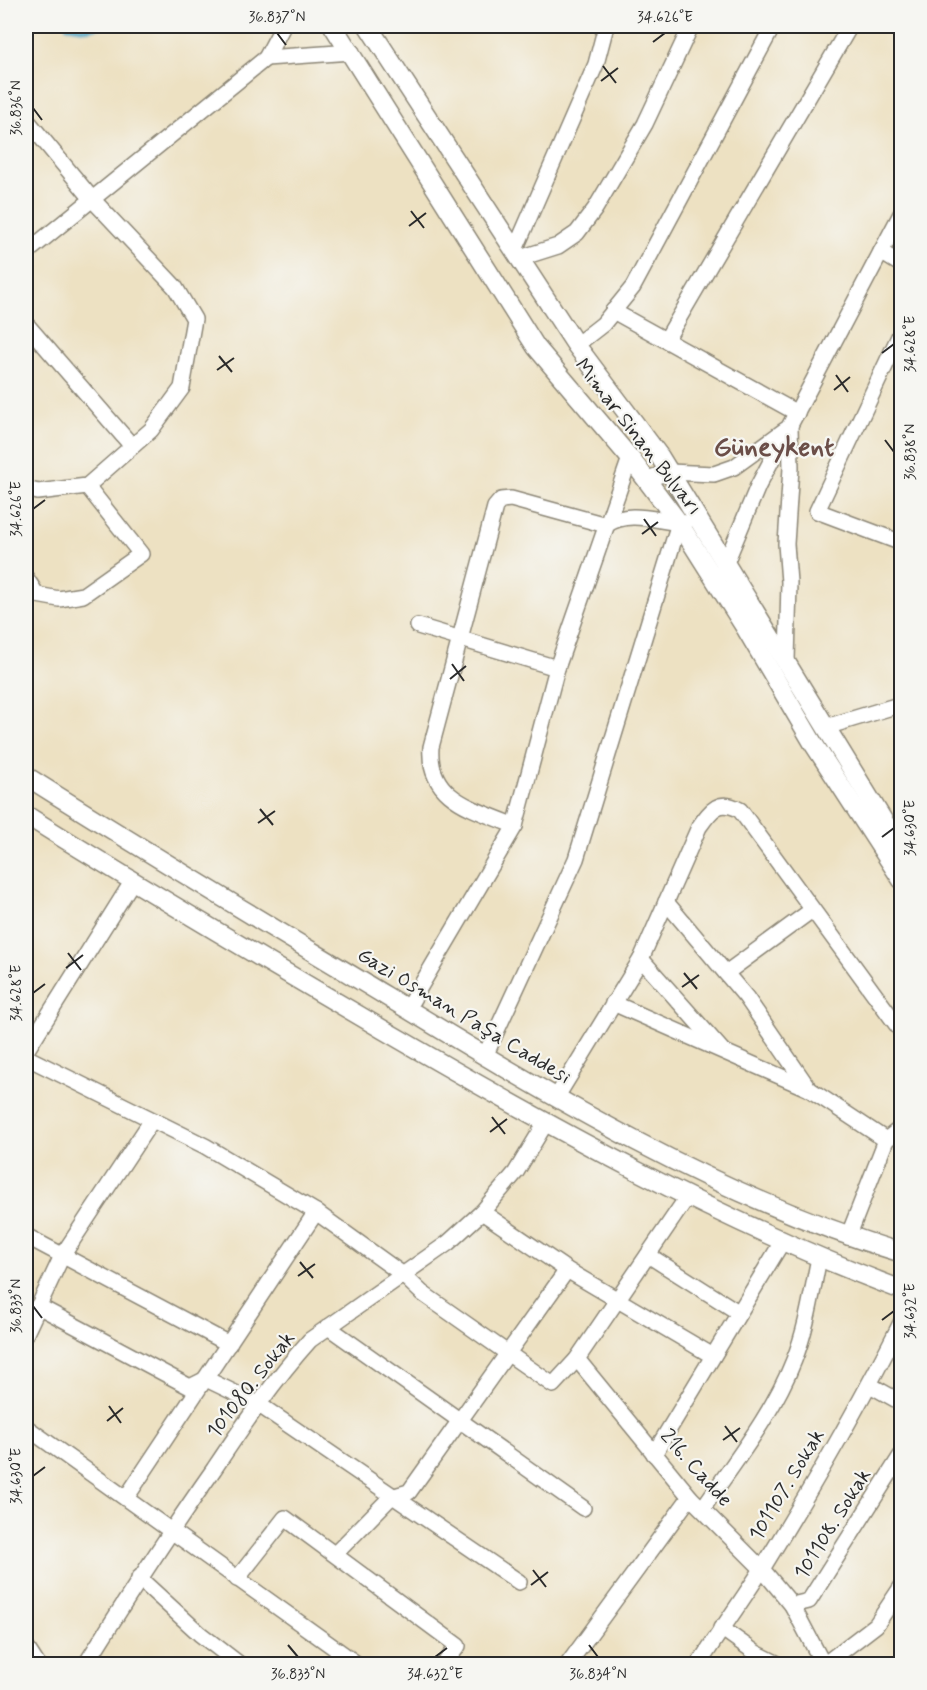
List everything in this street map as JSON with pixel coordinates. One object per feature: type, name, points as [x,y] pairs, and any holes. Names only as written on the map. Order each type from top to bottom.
[{"type":"main road","name":"Mimar Sinan Bulvarı","points":[[333,26],[352,52],[536,347],[630,458],[678,523],[813,743],[902,880]]},
{"type":"main road","name":"Mimar Sinan Bulvarı","points":[[368,26],[576,345],[669,472],[902,851]]},
{"type":"main road","name":"Gazi Osman Paşa Caddesi","points":[[26,776],[556,1098],[682,1166],[806,1221],[848,1237],[902,1253]]},
{"type":"main road","points":[[26,815],[132,882],[545,1124],[782,1242],[902,1290]]},
{"type":"street","points":[[26,253],[266,58],[283,26]]},
{"type":"street","points":[[517,254],[596,64],[606,26]]},
{"type":"street","points":[[517,254],[558,246],[577,233],[595,209],[645,124],[691,26]]},
{"type":"street","points":[[576,345],[603,324],[633,287],[773,26]]},
{"type":"street","points":[[666,340],[850,26]]},
{"type":"street","points":[[891,26],[902,31]]},
{"type":"street","points":[[266,58],[352,52]]},
{"type":"street","points":[[26,119],[92,199],[175,287],[194,319],[182,388],[151,430],[87,486],[38,492],[26,489]]},
{"type":"street","points":[[718,586],[758,486],[902,212]]},
{"type":"street","points":[[881,252],[902,265]]},
{"type":"street","points":[[614,311],[666,340],[794,419]]},
{"type":"street","points":[[26,324],[132,446]]},
{"type":"street","points":[[902,330],[817,511],[902,543]]},
{"type":"street","points":[[646,479],[669,472],[714,474],[734,467],[794,419]]},
{"type":"street","points":[[787,661],[789,582],[786,544],[794,419]]},
{"type":"street","points":[[407,1009],[515,826],[557,668],[630,458]]},
{"type":"street","points":[[26,578],[31,594],[59,599],[83,595],[141,554],[87,486]]},
{"type":"street","points":[[515,826],[450,797],[436,781],[429,764],[431,747],[495,507],[501,500],[511,499],[606,525]]},
{"type":"street","points":[[606,525],[616,518],[635,516],[678,523],[701,523]]},
{"type":"street","points":[[485,1056],[576,859],[678,523]]},
{"type":"street","points":[[418,626],[557,668]]},
{"type":"street","points":[[826,727],[900,708]]},
{"type":"street","points":[[556,1098],[641,960],[699,827],[710,811],[720,804],[729,804],[740,810],[902,1032]]},
{"type":"street","points":[[26,1051],[132,882]]},
{"type":"street","points":[[666,902],[746,997],[809,1089]]},
{"type":"street","points":[[726,973],[812,910]]},
{"type":"street","points":[[641,960],[726,1054]]},
{"type":"street","points":[[613,1003],[809,1089],[886,1140]]},
{"type":"street","points":[[26,1058],[205,1146],[316,1212],[402,1274],[422,1293],[552,1385],[576,1359],[688,1196]]},
{"type":"street","points":[[26,1333],[62,1256],[152,1120]]},
{"type":"street","name":"101080. Sokak","points":[[86,1664],[170,1531],[258,1404],[310,1340],[448,1243],[482,1212],[516,1172],[545,1124]]},
{"type":"street","points":[[848,1237],[886,1140],[902,1127]]},
{"type":"street","points":[[126,1498],[316,1212]]},
{"type":"street","points":[[482,1212],[567,1270],[713,1356]]},
{"type":"street","points":[[26,1236],[229,1344]]},
{"type":"street","points":[[654,1454],[782,1242]]},
{"type":"street","points":[[648,1255],[738,1312]]},
{"type":"street","points":[[703,1508],[756,1431],[794,1362],[819,1258]]},
{"type":"street","points":[[336,1553],[366,1519],[392,1497],[408,1492],[567,1270]]},
{"type":"street","points":[[38,1306],[190,1387],[206,1379]]},
{"type":"street","name":"101107. Sokak","points":[[699,1665],[721,1628],[762,1569],[870,1385],[902,1321]]},
{"type":"street","points":[[328,1327],[583,1508]]},
{"type":"street","name":"216. Cadde","points":[[576,1359],[690,1497],[762,1569],[792,1605],[824,1665]]},
{"type":"street","points":[[206,1379],[258,1404],[519,1582]]},
{"type":"street","points":[[870,1385],[902,1403]]},
{"type":"street","points":[[26,1427],[357,1665]]},
{"type":"street","name":"101108. Sokak","points":[[792,1605],[809,1601],[902,1454]]},
{"type":"street","points":[[567,1665],[690,1497]]},
{"type":"street","points":[[237,1579],[285,1518],[336,1553],[458,1646],[444,1665]]},
{"type":"street","points":[[139,1578],[200,1634],[239,1665]]},
{"type":"street","points":[[824,1665],[876,1625],[902,1586]]},
{"type":"street","points":[[721,1628],[756,1653],[778,1665]]},
{"type":"street","points":[[26,1647],[37,1665]]},
{"type":"waterway","points":[[67,26],[86,29],[102,26]]},
{"type":"district","name":"Güneykent","points":[[774,447]]}]
